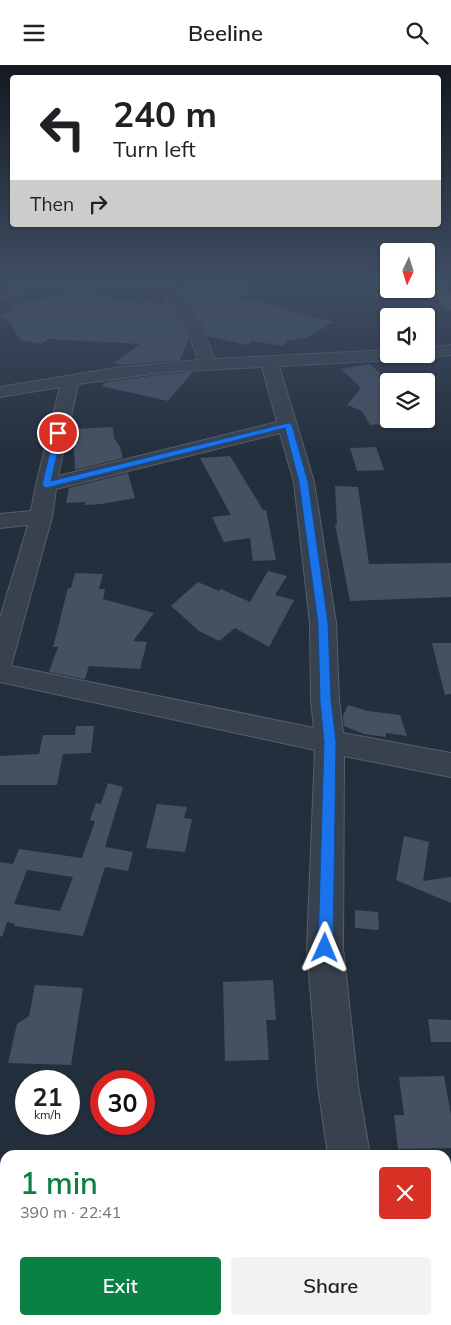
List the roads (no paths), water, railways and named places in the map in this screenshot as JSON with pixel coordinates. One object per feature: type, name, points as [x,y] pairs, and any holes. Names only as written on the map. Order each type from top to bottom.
[{"type":"street","points":[[199,339],[208,365]]},
{"type":"street","points":[[435,352],[451,351]]},
{"type":"street","points":[[2,391],[165,367],[380,356]]},
{"type":"street","points":[[269,362],[304,482],[323,623],[325,700],[330,742],[325,948],[338,1086],[348,1150]]},
{"type":"street","points":[[0,662],[41,517],[46,485],[70,381]]},
{"type":"street","points":[[46,485],[288,425]]},
{"type":"street","points":[[0,521],[41,517]]},
{"type":"street","points":[[0,673],[330,742],[451,765]]}]
